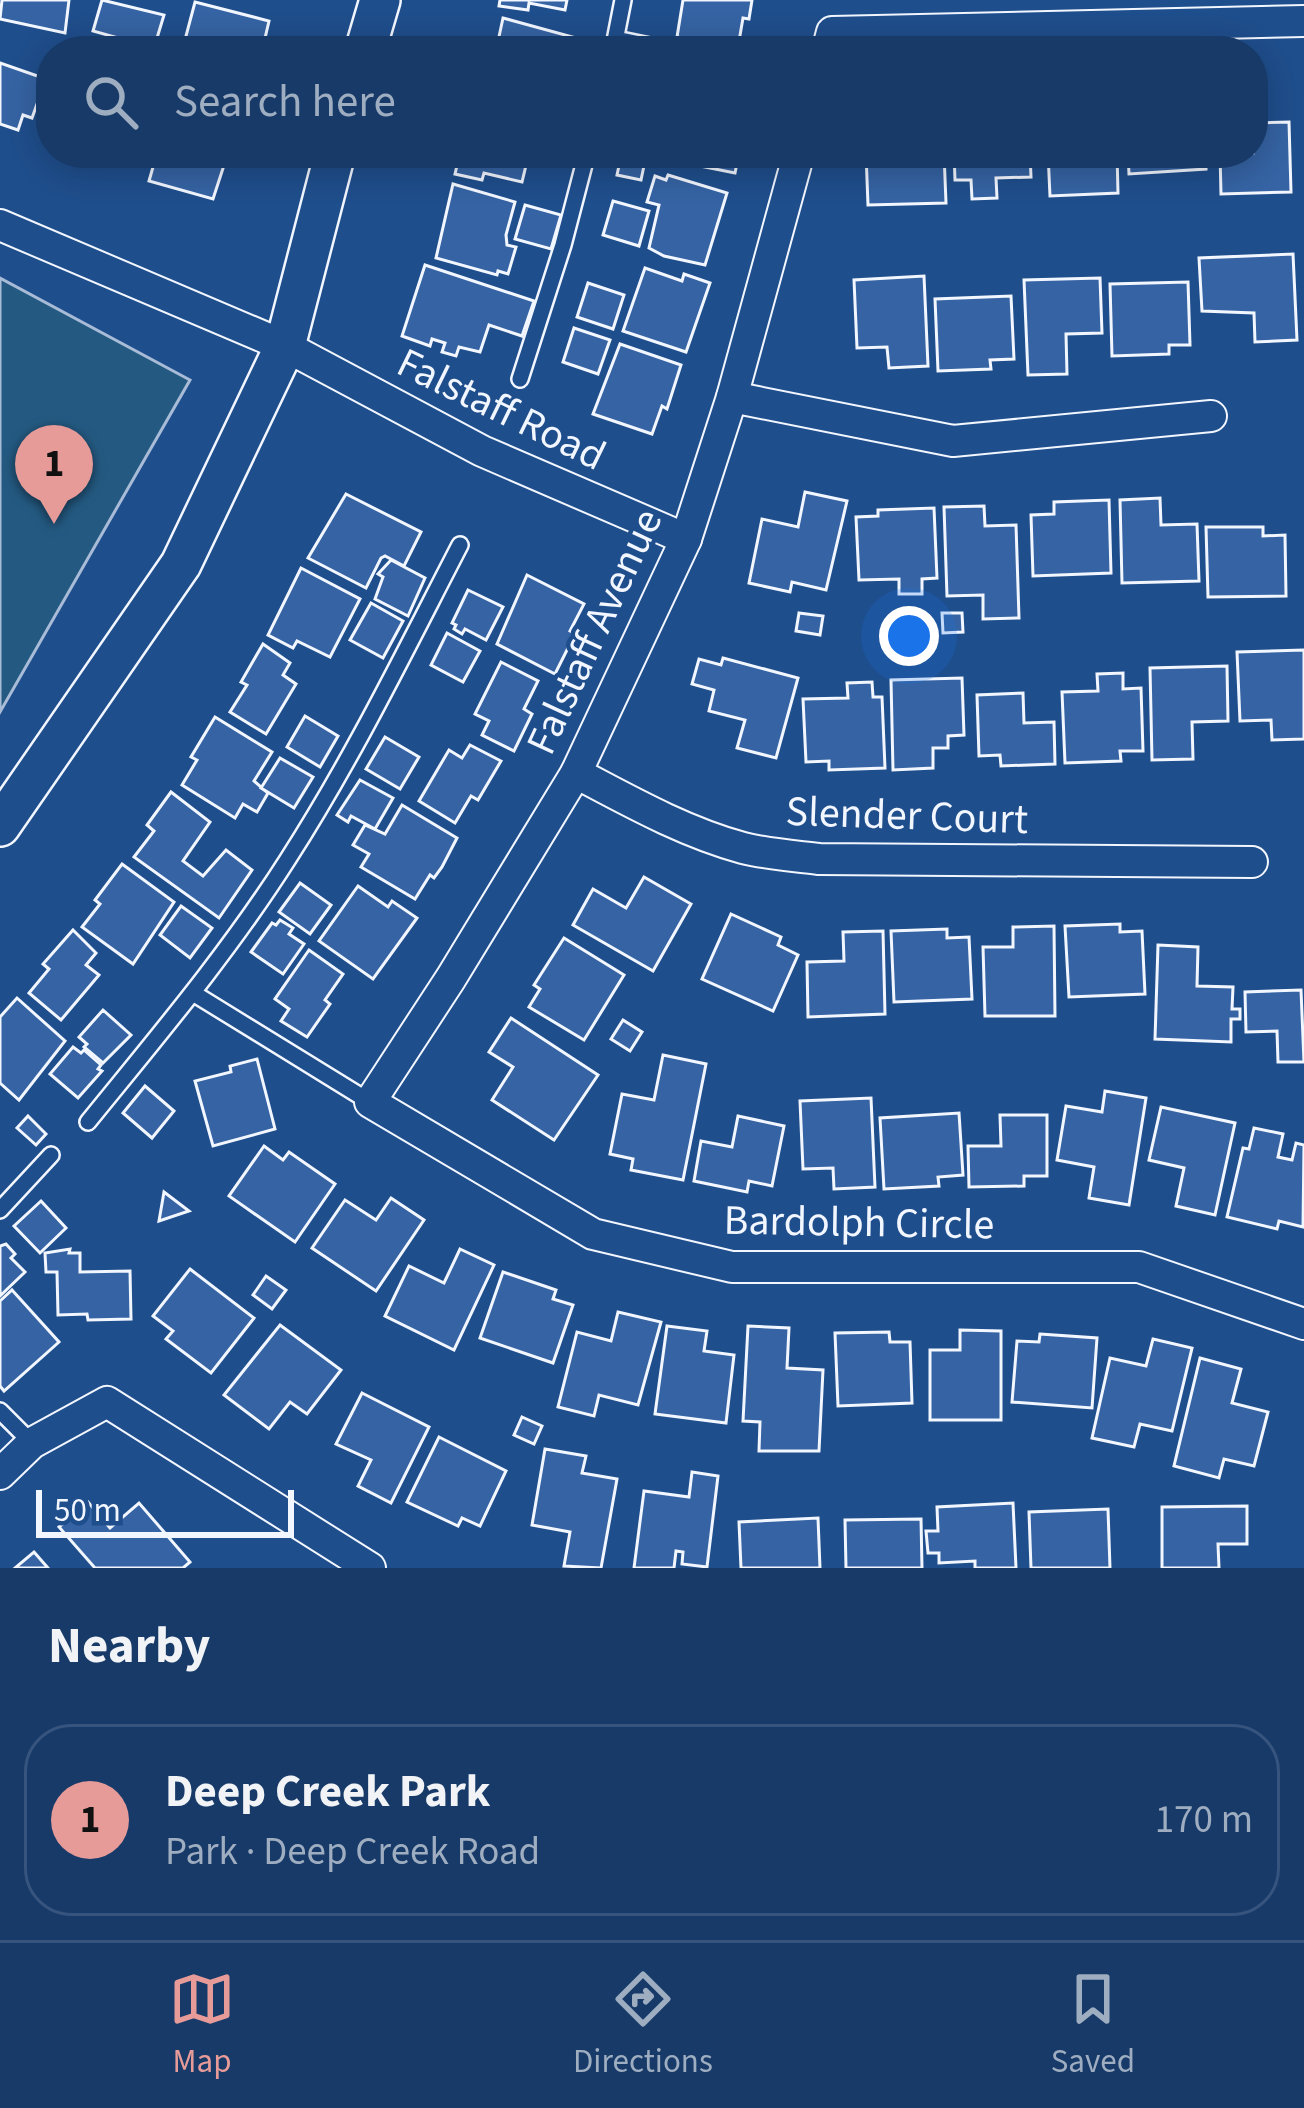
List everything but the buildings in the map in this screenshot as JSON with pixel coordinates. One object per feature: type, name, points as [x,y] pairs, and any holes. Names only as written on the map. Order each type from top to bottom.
[{"type":"street","points":[[369,36],[380,0]]},
{"type":"street","points":[[965,36],[1304,21]]},
{"type":"street","points":[[0,826],[182,563],[285,346],[331,168]]},
{"type":"street","name":"Falstaff Avenue","points":[[370,1102],[452,978],[576,772],[686,539],[732,397],[795,168]]},
{"type":"street","name":"Falstaff Road","points":[[0,226],[285,346],[482,451],[686,539]]},
{"type":"street","points":[[732,397],[953,441],[1211,416]]},
{"type":"street","name":"Slender Court","points":[[576,772],[709,837],[785,855],[1252,862]]},
{"type":"street","name":"Bardolph Circle","points":[[370,1102],[593,1234],[732,1267],[1139,1267],[1304,1324]]},
{"type":"street","points":[[0,1474],[32,1443],[107,1402],[370,1568]]},
{"type":"lane","points":[[616,36],[623,0]]},
{"type":"lane","points":[[520,379],[582,168]]},
{"type":"lane","points":[[88,1122],[193,993],[287,861],[363,733],[460,545]]},
{"type":"lane","points":[[193,993],[370,1102]]},
{"type":"lane","points":[[0,1210],[51,1155]]},
{"type":"lane","points":[[0,1411],[32,1443]]},
{"type":"shaded area","points":[[0,278],[190,380],[0,712]]},
{"type":"place","name":"Deep Creek Park","points":[[54,524]]}]
